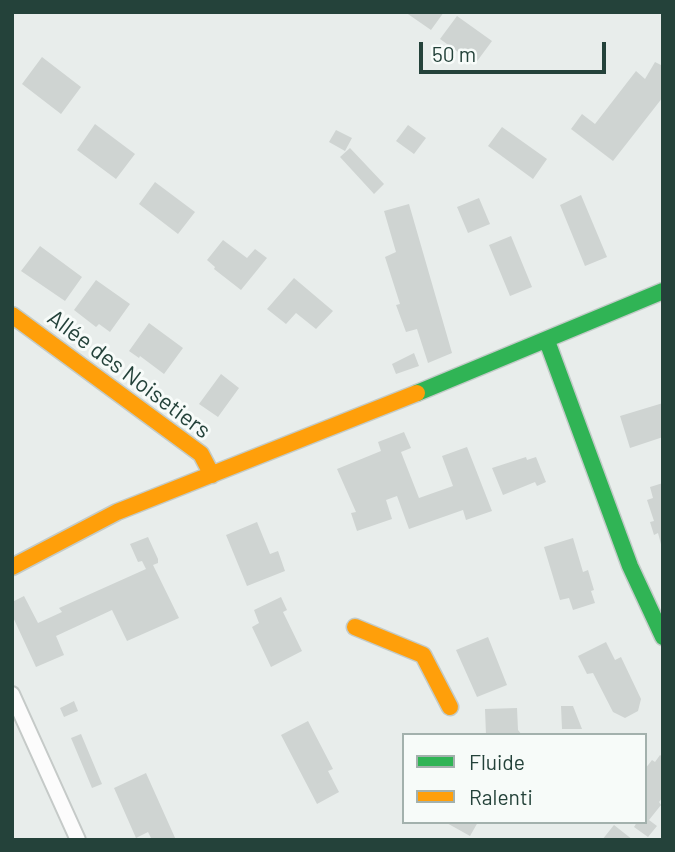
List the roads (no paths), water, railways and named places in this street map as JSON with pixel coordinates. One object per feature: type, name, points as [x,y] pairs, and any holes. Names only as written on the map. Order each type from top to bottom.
[{"type":"main road","points":[[12,567],[117,512],[547,341],[663,291]]},
{"type":"main road","name":"Allée des Noisetiers","points":[[12,315],[201,454],[212,475]]},
{"type":"main road","points":[[547,341],[630,566],[663,636]]},
{"type":"main road","points":[[355,627],[424,655],[450,706]]},
{"type":"lane","points":[[12,694],[78,840]]}]
